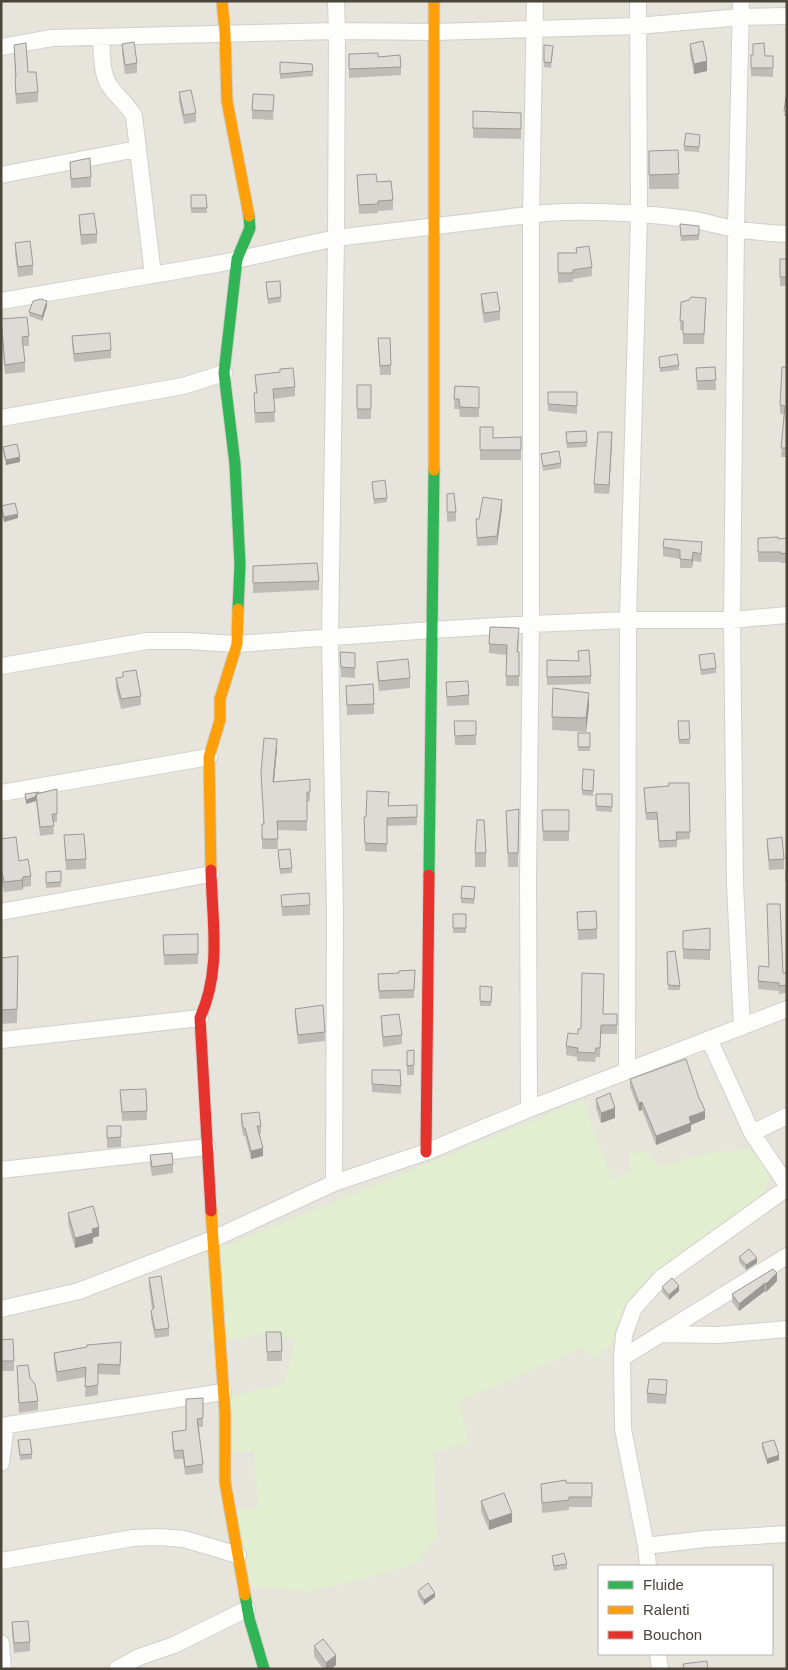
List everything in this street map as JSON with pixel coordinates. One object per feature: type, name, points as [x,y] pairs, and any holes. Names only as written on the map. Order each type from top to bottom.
[{"type":"street","points":[[222,1],[227,101],[248,205],[250,228],[237,259],[224,373],[235,464],[239,556],[237,644],[220,700],[220,720],[210,757],[211,874],[214,927],[213,977],[208,1000],[200,1018],[223,1392],[225,1482],[247,1609],[264,1669]]},
{"type":"street","points":[[334,1182],[335,913],[330,639],[336,238],[336,1]]},
{"type":"street","points":[[426,1152],[435,227],[434,1]]},
{"type":"street","points":[[530,1109],[528,880],[531,624],[531,215],[536,28],[535,1]]},
{"type":"street","points":[[627,1071],[628,620],[639,215],[638,1]]},
{"type":"street","points":[[741,9],[736,229],[732,620],[735,884],[742,1026]]},
{"type":"street","points":[[1,47],[52,38],[337,31],[435,32],[638,26],[741,9],[787,16]]},
{"type":"street","points":[[101,37],[104,72],[109,84],[128,105],[134,116],[153,275]]},
{"type":"street","points":[[1,175],[137,148]]},
{"type":"street","points":[[1,302],[237,259],[336,238],[531,215],[578,211],[639,215],[688,219],[736,229],[787,234]]},
{"type":"street","points":[[1,418],[183,386],[224,373]]},
{"type":"street","points":[[1,666],[147,641],[237,644],[531,624],[628,620],[732,620],[787,615]]},
{"type":"street","points":[[1,792],[210,757]]},
{"type":"street","points":[[1,912],[211,874]]},
{"type":"street","points":[[1,1309],[79,1291],[213,1239],[334,1182],[426,1152],[530,1109],[787,1009]]},
{"type":"street","points":[[1,1040],[200,1018]]},
{"type":"street","points":[[648,1565],[646,1546],[623,1429],[622,1358],[624,1335],[634,1308],[661,1278],[787,1187],[752,1132],[708,1039]]},
{"type":"street","points":[[752,1132],[787,1116]]},
{"type":"street","points":[[1,1170],[208,1146]]},
{"type":"street","points":[[622,1358],[787,1256]]},
{"type":"street","points":[[662,1334],[718,1335],[787,1330]]},
{"type":"street","points":[[1,1463],[4,1426],[223,1392]]},
{"type":"street","points":[[646,1546],[706,1539],[787,1534]]},
{"type":"street","points":[[1,1561],[133,1538],[159,1537],[184,1539],[238,1555]]},
{"type":"street","points":[[117,1669],[139,1657],[174,1645],[247,1609]]},
{"type":"street","points":[[1,1642],[3,1669]]},
{"type":"street","points":[[658,1655],[660,1669]]},
{"type":"shaded area","points":[[1,1],[787,1],[787,1669],[1,1669]]},
{"type":"green space","points":[[583,1100],[612,1179],[630,1170],[629,1153],[649,1152],[658,1167],[707,1153],[749,1149],[771,1172],[763,1198],[646,1280],[619,1334],[598,1359],[583,1348],[460,1401],[468,1443],[433,1452],[437,1535],[418,1562],[360,1580],[306,1592],[252,1586],[226,1510],[258,1507],[254,1452],[221,1454],[219,1398],[284,1384],[295,1339],[264,1334],[211,1343],[206,1254]]},
{"type":"building","points":[[703,41],[707,61],[694,64],[690,44]]},
{"type":"building","points":[[134,42],[137,63],[125,65],[122,44]]},
{"type":"building","points":[[26,43],[28,72],[36,72],[38,92],[16,94],[14,45]]},
{"type":"building","points":[[764,43],[765,56],[773,56],[773,68],[751,68],[753,44]]},
{"type":"building","points":[[544,45],[553,46],[551,63],[544,62]]},
{"type":"building","points":[[378,53],[378,57],[400,55],[401,67],[349,69],[349,54]]},
{"type":"building","points":[[280,62],[312,64],[313,71],[280,74]]},
{"type":"building","points":[[191,90],[196,113],[184,115],[179,92]]},
{"type":"building","points":[[253,94],[274,95],[273,111],[252,110]]},
{"type":"building","points":[[786,96],[787,111],[784,111]]},
{"type":"building","points":[[473,111],[521,113],[521,129],[473,128]]},
{"type":"building","points":[[686,133],[700,135],[699,147],[684,146]]},
{"type":"building","points":[[678,150],[679,174],[649,175],[649,151]]},
{"type":"building","points":[[90,158],[91,177],[71,179],[70,162]]},
{"type":"building","points":[[376,174],[377,182],[391,181],[393,200],[378,201],[378,204],[359,205],[357,175]]},
{"type":"building","points":[[191,195],[206,195],[207,208],[191,208]]},
{"type":"building","points":[[94,213],[97,234],[81,235],[79,215]]},
{"type":"building","points":[[680,224],[699,226],[699,235],[681,236]]},
{"type":"building","points":[[30,241],[33,265],[18,267],[15,243]]},
{"type":"building","points":[[589,246],[592,267],[573,270],[573,273],[558,273],[558,253],[577,253],[576,248]]},
{"type":"building","points":[[780,259],[787,259],[787,277],[780,277]]},
{"type":"building","points":[[280,281],[281,297],[268,299],[266,282]]},
{"type":"building","points":[[497,292],[500,311],[484,313],[481,294]]},
{"type":"building","points":[[691,297],[706,298],[704,334],[683,334],[683,321],[680,321],[681,302],[689,300]]},
{"type":"building","points":[[41,299],[47,301],[42,316],[29,312],[33,301]]},
{"type":"building","points":[[27,317],[29,336],[22,337],[25,362],[5,365],[1,319]]},
{"type":"building","points":[[110,333],[111,350],[74,354],[72,336]]},
{"type":"building","points":[[378,338],[390,338],[391,365],[380,366]]},
{"type":"building","points":[[677,354],[679,365],[660,368],[659,357]]},
{"type":"building","points":[[715,367],[716,380],[697,381],[696,368]]},
{"type":"building","points":[[782,367],[787,367],[787,448],[781,448],[785,406],[780,405]]},
{"type":"building","points":[[293,368],[295,387],[273,389],[275,412],[255,413],[254,393],[257,393],[255,375],[280,372],[280,369]]},
{"type":"building","points":[[357,385],[371,385],[371,409],[357,409]]},
{"type":"building","points":[[455,386],[479,387],[479,408],[460,407],[459,399],[454,399]]},
{"type":"building","points":[[548,392],[577,392],[577,406],[548,404]]},
{"type":"building","points":[[480,427],[493,427],[493,438],[521,437],[521,450],[480,450]]},
{"type":"building","points":[[586,431],[587,442],[567,443],[566,432]]},
{"type":"building","points":[[598,432],[612,432],[609,485],[594,484]]},
{"type":"building","points":[[17,444],[20,457],[6,460],[3,447]]},
{"type":"building","points":[[559,451],[561,463],[543,466],[541,454]]},
{"type":"building","points":[[385,480],[387,498],[374,499],[372,482]]},
{"type":"building","points":[[454,493],[456,512],[447,512],[447,494]]},
{"type":"building","points":[[483,497],[502,500],[497,536],[477,538],[476,519],[479,519]]},
{"type":"building","points":[[15,503],[18,514],[4,517],[1,506]]},
{"type":"building","points":[[778,537],[778,539],[787,538],[787,553],[758,552],[758,538]]},
{"type":"building","points":[[664,539],[702,542],[701,554],[693,552],[692,560],[680,559],[680,550],[663,547]]},
{"type":"building","points":[[317,563],[319,581],[253,583],[253,566]]},
{"type":"building","points":[[490,627],[519,628],[517,652],[519,652],[519,676],[506,676],[507,645],[489,644]]},
{"type":"building","points":[[589,650],[591,676],[547,677],[547,660],[579,661],[578,651]]},
{"type":"building","points":[[340,652],[355,653],[355,668],[341,667]]},
{"type":"building","points":[[714,653],[716,668],[701,670],[699,655]]},
{"type":"building","points":[[408,659],[410,678],[379,681],[377,662]]},
{"type":"building","points":[[136,670],[141,696],[121,699],[116,678],[123,677],[123,672]]},
{"type":"building","points":[[468,681],[469,695],[447,697],[446,682]]},
{"type":"building","points":[[373,684],[374,704],[347,705],[346,686]]},
{"type":"building","points":[[553,688],[589,693],[586,718],[552,717]]},
{"type":"building","points":[[454,721],[476,721],[476,735],[455,736]]},
{"type":"building","points":[[678,721],[689,721],[690,739],[679,740]]},
{"type":"building","points":[[578,733],[590,733],[590,747],[578,747]]},
{"type":"building","points":[[264,738],[277,739],[273,782],[310,779],[310,792],[307,792],[307,821],[277,821],[278,839],[262,839],[262,824],[264,824],[261,773]]},
{"type":"building","points":[[583,769],[594,770],[593,791],[582,790]]},
{"type":"building","points":[[669,783],[689,783],[690,832],[676,832],[677,840],[659,841],[657,812],[646,813],[644,788],[669,786]]},
{"type":"building","points":[[57,789],[57,814],[52,814],[54,826],[40,827],[36,794]]},
{"type":"building","points":[[367,791],[389,792],[388,806],[417,805],[417,817],[387,818],[387,844],[365,843],[364,817],[366,817]]},
{"type":"building","points":[[39,792],[36,794],[37,796],[26,800],[25,794]]},
{"type":"building","points":[[596,794],[612,794],[612,807],[596,806]]},
{"type":"building","points":[[519,809],[518,853],[508,853],[506,811]]},
{"type":"building","points":[[542,810],[569,810],[569,831],[543,831]]},
{"type":"building","points":[[477,820],[484,820],[486,853],[475,853]]},
{"type":"building","points":[[84,834],[86,859],[66,860],[64,835]]},
{"type":"building","points":[[16,837],[19,861],[28,859],[31,876],[23,877],[22,880],[4,882],[1,868],[1,839]]},
{"type":"building","points":[[782,837],[784,859],[769,860],[767,839]]},
{"type":"building","points":[[290,849],[292,868],[280,869],[278,850]]},
{"type":"building","points":[[61,871],[61,882],[46,883],[46,872]]},
{"type":"building","points":[[462,886],[475,887],[474,899],[461,898]]},
{"type":"building","points":[[309,893],[310,905],[282,907],[281,895]]},
{"type":"building","points":[[767,904],[780,904],[783,973],[787,973],[787,985],[779,986],[779,983],[758,981],[759,966],[769,967]]},
{"type":"building","points":[[596,911],[597,929],[578,930],[577,912]]},
{"type":"building","points":[[453,914],[466,914],[466,928],[453,928]]},
{"type":"building","points":[[710,928],[710,950],[683,949],[683,931]]},
{"type":"building","points":[[198,934],[198,954],[164,955],[163,935]]},
{"type":"building","points":[[675,951],[680,986],[668,985],[667,952]]},
{"type":"building","points":[[18,956],[17,1009],[1,1010],[1,958]]},
{"type":"building","points":[[415,970],[414,990],[379,991],[378,974]]},
{"type":"building","points":[[582,973],[604,974],[603,1014],[617,1014],[617,1025],[601,1025],[600,1048],[596,1048],[595,1053],[577,1052],[578,1048],[566,1046],[568,1033],[578,1034],[578,1029],[581,1029]]},
{"type":"building","points":[[480,986],[492,987],[491,1002],[480,1001]]},
{"type":"building","points":[[323,1005],[325,1032],[298,1035],[295,1009]]},
{"type":"building","points":[[399,1014],[402,1035],[383,1037],[381,1016]]},
{"type":"building","points":[[414,1050],[414,1065],[407,1066],[407,1051]]},
{"type":"building","points":[[686,1059],[705,1111],[689,1117],[691,1123],[656,1136],[642,1102],[639,1103],[630,1079]]},
{"type":"building","points":[[372,1070],[400,1070],[401,1086],[372,1084]]},
{"type":"building","points":[[146,1089],[147,1111],[122,1112],[120,1090]]},
{"type":"building","points":[[610,1093],[615,1108],[601,1113],[596,1099]]},
{"type":"building","points":[[259,1112],[261,1126],[257,1126],[263,1148],[251,1151],[245,1128],[243,1128],[241,1114]]},
{"type":"building","points":[[107,1126],[121,1126],[121,1137],[107,1138]]},
{"type":"building","points":[[172,1153],[173,1164],[152,1167],[150,1155]]},
{"type":"building","points":[[93,1206],[99,1227],[92,1229],[93,1233],[75,1238],[68,1213]]},
{"type":"building","points":[[749,1249],[757,1258],[746,1265],[739,1257]]},
{"type":"building","points":[[773,1269],[777,1273],[766,1284],[739,1304],[732,1294]]},
{"type":"building","points":[[161,1276],[169,1328],[155,1330],[151,1311],[154,1308],[149,1278]]},
{"type":"building","points":[[672,1278],[679,1286],[669,1295],[662,1287]]},
{"type":"building","points":[[266,1332],[281,1332],[282,1351],[267,1352]]},
{"type":"building","points":[[13,1339],[14,1361],[1,1361],[1,1340]]},
{"type":"building","points":[[121,1342],[120,1365],[98,1364],[98,1385],[85,1387],[86,1367],[57,1372],[54,1353],[87,1347],[87,1345]]},
{"type":"building","points":[[28,1365],[30,1378],[35,1384],[38,1401],[19,1403],[17,1366]]},
{"type":"building","points":[[649,1379],[667,1380],[666,1395],[647,1393]]},
{"type":"building","points":[[203,1398],[203,1418],[197,1419],[203,1464],[185,1467],[183,1450],[174,1451],[172,1432],[186,1430],[186,1399]]},
{"type":"building","points":[[30,1439],[32,1454],[20,1455],[18,1440]]},
{"type":"building","points":[[774,1440],[779,1455],[767,1459],[762,1443]]},
{"type":"building","points":[[566,1480],[566,1483],[592,1483],[592,1497],[569,1497],[569,1500],[542,1503],[541,1484]]},
{"type":"building","points":[[504,1493],[512,1513],[489,1521],[481,1501]]},
{"type":"building","points":[[564,1553],[567,1564],[554,1566],[552,1556]]},
{"type":"building","points":[[428,1583],[435,1593],[424,1600],[418,1591]]},
{"type":"building","points":[[28,1621],[30,1642],[14,1643],[12,1622]]},
{"type":"building","points":[[323,1639],[336,1655],[326,1663],[314,1646]]},
{"type":"building","points":[[707,1661],[708,1669],[684,1669],[683,1664]]},
{"type":"traffic: fast","points":[[238,609],[240,565],[235,464],[224,373],[237,259],[250,228],[249,216]]},
{"type":"traffic: fast","points":[[429,875],[434,470]]},
{"type":"traffic: fast","points":[[245,1595],[249,1618],[264,1669]]},
{"type":"traffic: slow","points":[[222,1],[227,101],[249,216]]},
{"type":"traffic: slow","points":[[434,1],[434,470]]},
{"type":"traffic: slow","points":[[211,870],[209,757],[220,720],[220,699],[237,644],[238,609]]},
{"type":"traffic: slow","points":[[211,1211],[225,1413],[225,1482],[245,1595]]},
{"type":"traffic: jam","points":[[211,870],[214,927],[213,963],[207,1000],[200,1018],[211,1211]]},
{"type":"traffic: jam","points":[[426,1152],[429,875]]}]
